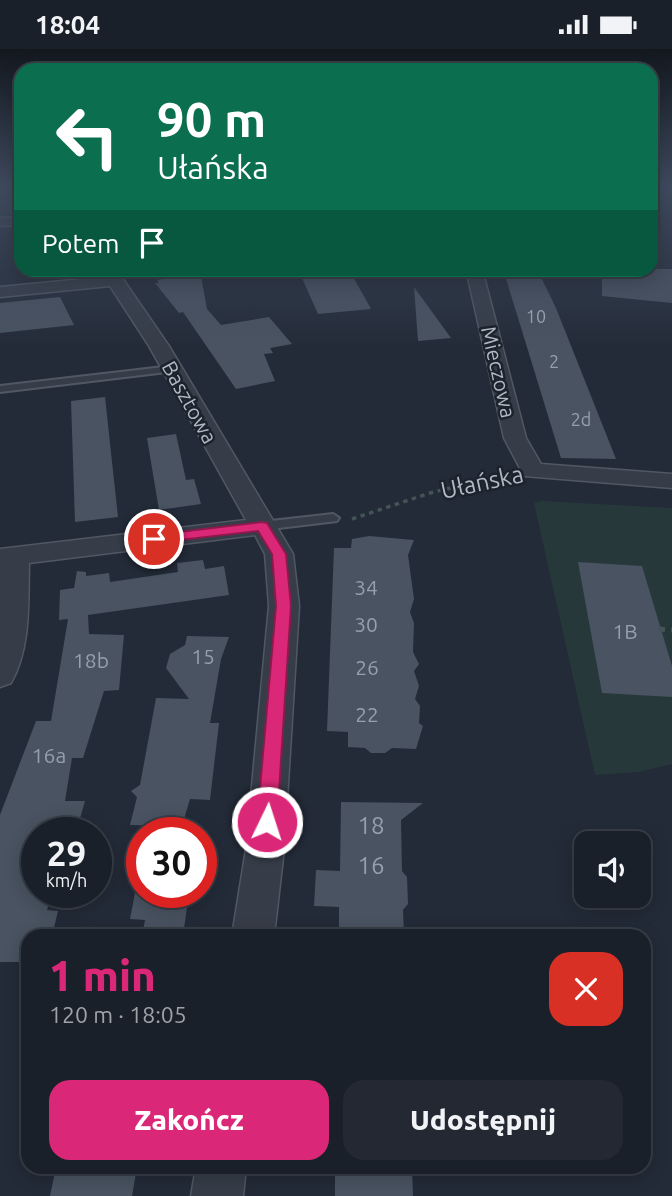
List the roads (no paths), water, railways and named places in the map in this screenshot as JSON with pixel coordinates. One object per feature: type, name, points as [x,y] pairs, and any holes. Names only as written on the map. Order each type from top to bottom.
[{"type":"street","name":"Basztowa","points":[[0,292],[98,277]]},
{"type":"street","name":"Basztowa","points":[[112,277],[172,369],[279,554],[284,606],[265,849],[254,929]]},
{"type":"street","name":"Mieczowa","points":[[476,277],[515,438],[533,471]]},
{"type":"street","name":"Ułańska","points":[[533,471],[672,481]]},
{"type":"street","points":[[0,675],[11,639],[8,557],[262,526]]},
{"type":"street","points":[[217,1196],[220,1174]]},
{"type":"lane","points":[[0,389],[172,369]]},
{"type":"lane","points":[[262,526],[333,518]]}]
